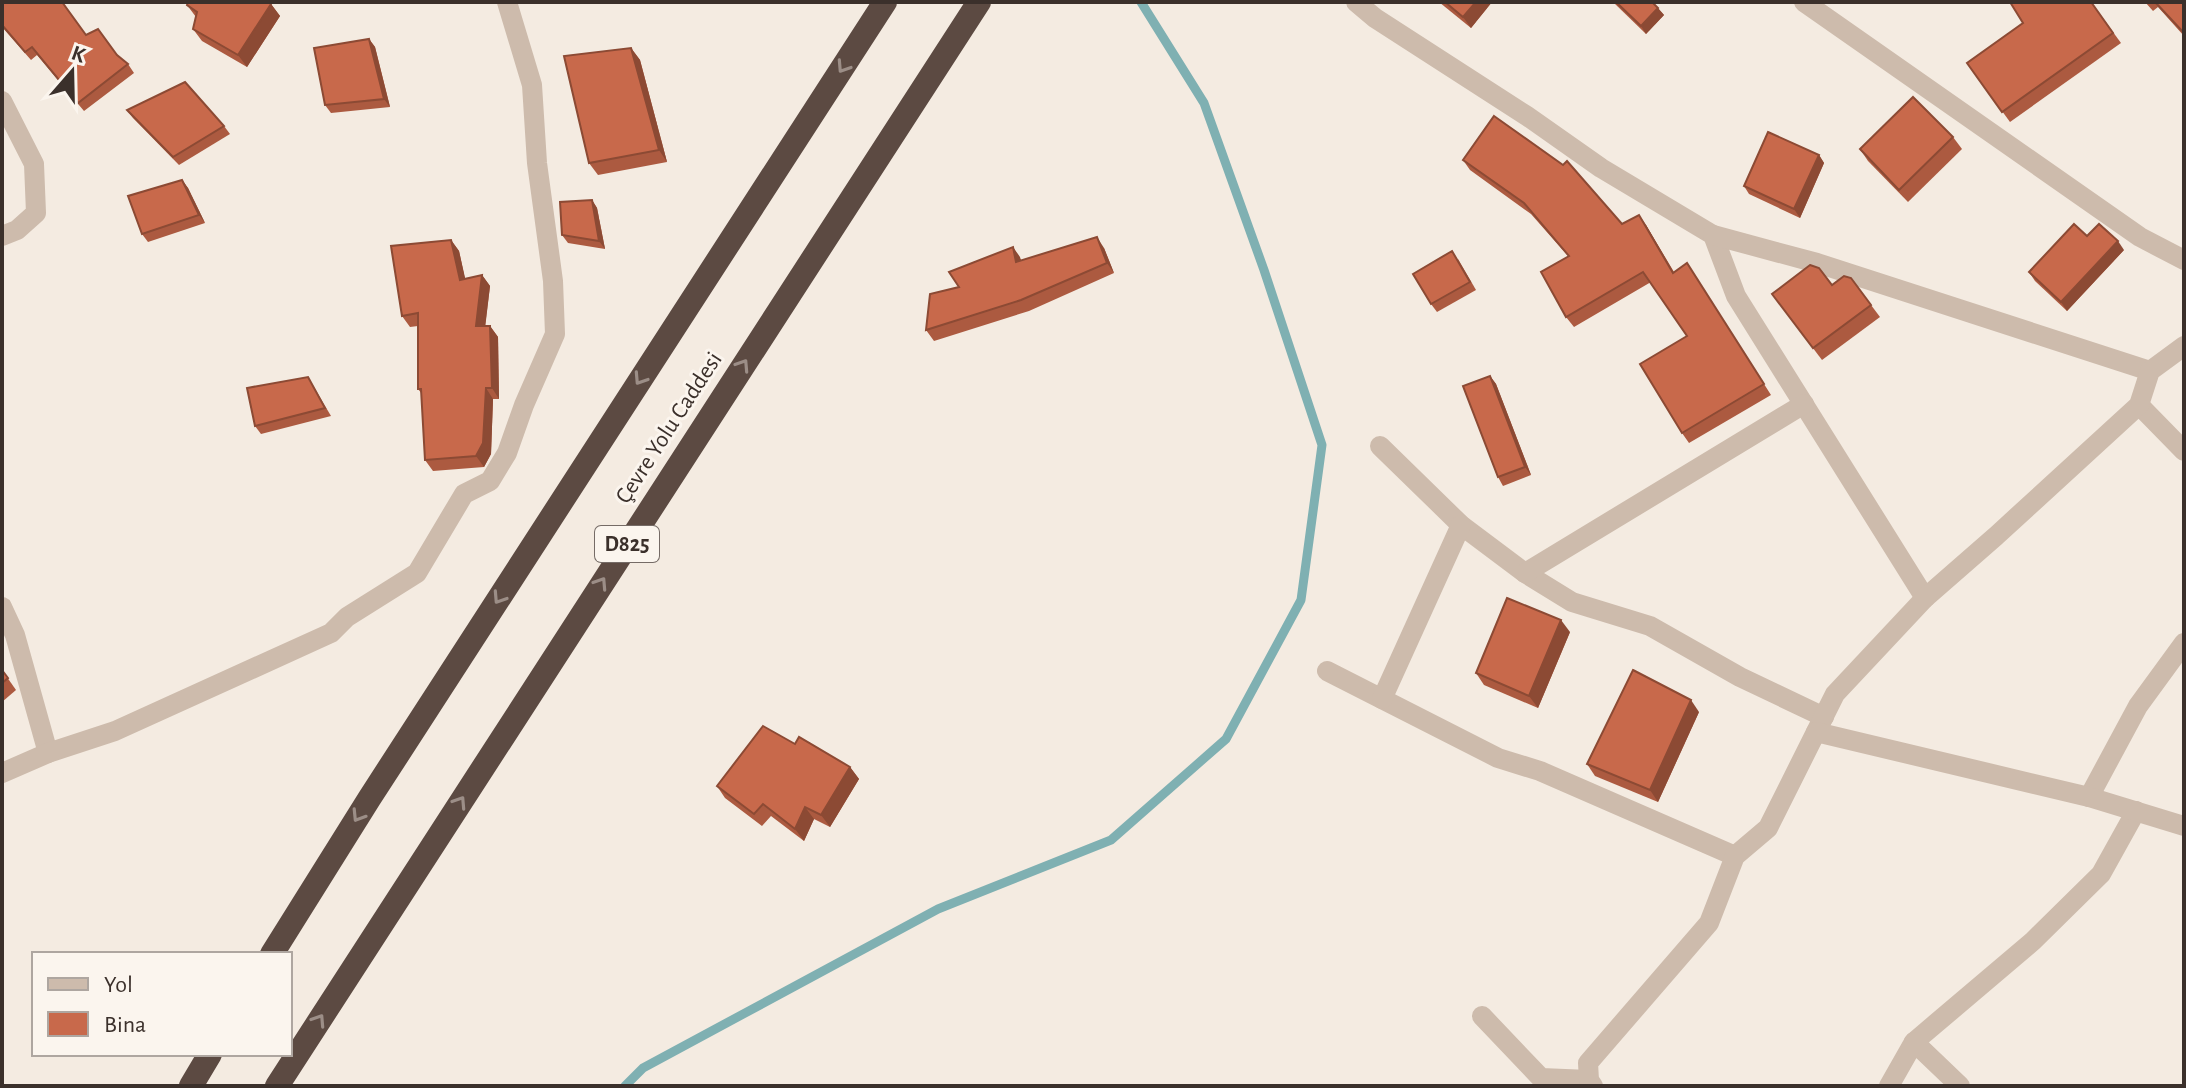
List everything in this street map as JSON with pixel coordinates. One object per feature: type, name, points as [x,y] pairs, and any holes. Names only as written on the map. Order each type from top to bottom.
[{"type":"highway","name":"Çevre Yolu Caddesi","points":[[273,952],[377,785],[885,2]]},
{"type":"highway","name":"Çevre Yolu Caddesi","points":[[277,1086],[979,2]]},
{"type":"highway","points":[[191,1086],[209,1056]]},
{"type":"street","points":[[2,773],[48,753],[115,731],[331,633],[347,617],[417,573],[464,494],[490,481],[507,453],[555,334],[553,281],[537,163],[532,85],[507,2]]},
{"type":"street","points":[[1356,2],[1375,18],[1527,116],[1601,168],[1713,235],[1817,263],[2150,371]]},
{"type":"street","points":[[1804,2],[2140,237],[2184,260]]},
{"type":"street","points":[[2,101],[34,164],[36,213],[17,230],[2,236]]},
{"type":"street","points":[[1713,235],[1736,296],[1925,598]]},
{"type":"street","points":[[1482,1016],[1541,1078],[1591,1083],[1588,1063],[1709,923],[1735,856],[1768,828],[1835,694],[1925,598],[2139,405],[2150,371],[2184,346]]},
{"type":"street","points":[[1525,573],[1804,404]]},
{"type":"street","points":[[2139,405],[2184,451]]},
{"type":"street","points":[[1380,446],[1461,525],[1525,573],[1572,602],[1650,626],[1820,724],[2184,826]]},
{"type":"street","points":[[1382,699],[1461,525]]},
{"type":"street","points":[[2,607],[15,635],[48,753]]},
{"type":"street","points":[[2089,797],[2138,706],[2184,643]]},
{"type":"street","points":[[1327,671],[1498,758],[1540,771],[1735,856]]},
{"type":"street","points":[[1889,1086],[1914,1042],[2033,941],[2101,874],[2136,811]]},
{"type":"street","points":[[1914,1042],[1960,1086]]},
{"type":"building","points":[[2,2],[62,2],[86,35],[98,29],[117,55],[128,64],[78,103],[32,47],[25,52],[2,25]]},
{"type":"building","points":[[188,2],[271,4],[238,55],[193,29],[197,12],[187,5]]},
{"type":"building","points":[[1445,2],[1476,2],[1463,17]]},
{"type":"building","points":[[1616,2],[1652,2],[1658,8],[1641,26]]},
{"type":"building","points":[[2010,2],[2091,2],[2113,33],[2002,112],[1967,63],[2023,23]]},
{"type":"building","points":[[2155,2],[2184,2],[2184,33]]},
{"type":"building","points":[[369,39],[384,99],[325,105],[314,48]]},
{"type":"building","points":[[631,48],[659,150],[589,163],[564,56]]},
{"type":"building","points":[[185,82],[224,126],[173,157],[127,110]]},
{"type":"building","points":[[1913,97],[1953,137],[1899,190],[1860,149]]},
{"type":"building","points":[[1494,116],[1563,165],[1567,161],[1622,224],[1639,215],[1673,273],[1687,263],[1764,384],[1682,433],[1640,364],[1687,336],[1643,272],[1566,317],[1541,272],[1569,256],[1524,203],[1463,160]]},
{"type":"building","points":[[1768,132],[1819,155],[1794,209],[1744,186]]},
{"type":"building","points":[[182,180],[199,215],[142,234],[128,196]]},
{"type":"building","points":[[592,200],[599,241],[562,235],[560,202]]},
{"type":"building","points":[[2074,224],[2087,236],[2099,224],[2118,241],[2061,302],[2029,272]]},
{"type":"building","points":[[1097,237],[1107,263],[1021,300],[926,330],[930,294],[959,287],[949,272],[1013,247],[1016,262]]},
{"type":"building","points":[[451,240],[460,280],[482,275],[476,326],[490,326],[492,388],[486,388],[483,443],[476,456],[425,460],[421,389],[418,389],[418,313],[402,316],[391,246]]},
{"type":"building","points":[[1452,251],[1470,282],[1431,304],[1413,274]]},
{"type":"building","points":[[1810,265],[1819,268],[1832,285],[1844,276],[1851,278],[1871,305],[1813,348],[1772,294]]},
{"type":"building","points":[[1490,376],[1525,467],[1498,477],[1463,386]]},
{"type":"building","points":[[308,377],[325,408],[255,426],[247,388]]},
{"type":"building","points":[[1507,598],[1561,620],[1529,696],[1476,673]]},
{"type":"building","points":[[1633,670],[1691,700],[1650,790],[1587,764]]},
{"type":"building","points":[[763,726],[795,744],[799,737],[850,767],[821,815],[805,807],[795,829],[763,804],[754,814],[717,786]]},
{"type":"waterway","points":[[625,1086],[643,1068],[938,909],[1111,840],[1226,739],[1301,600],[1322,445],[1204,103],[1141,2]]}]
